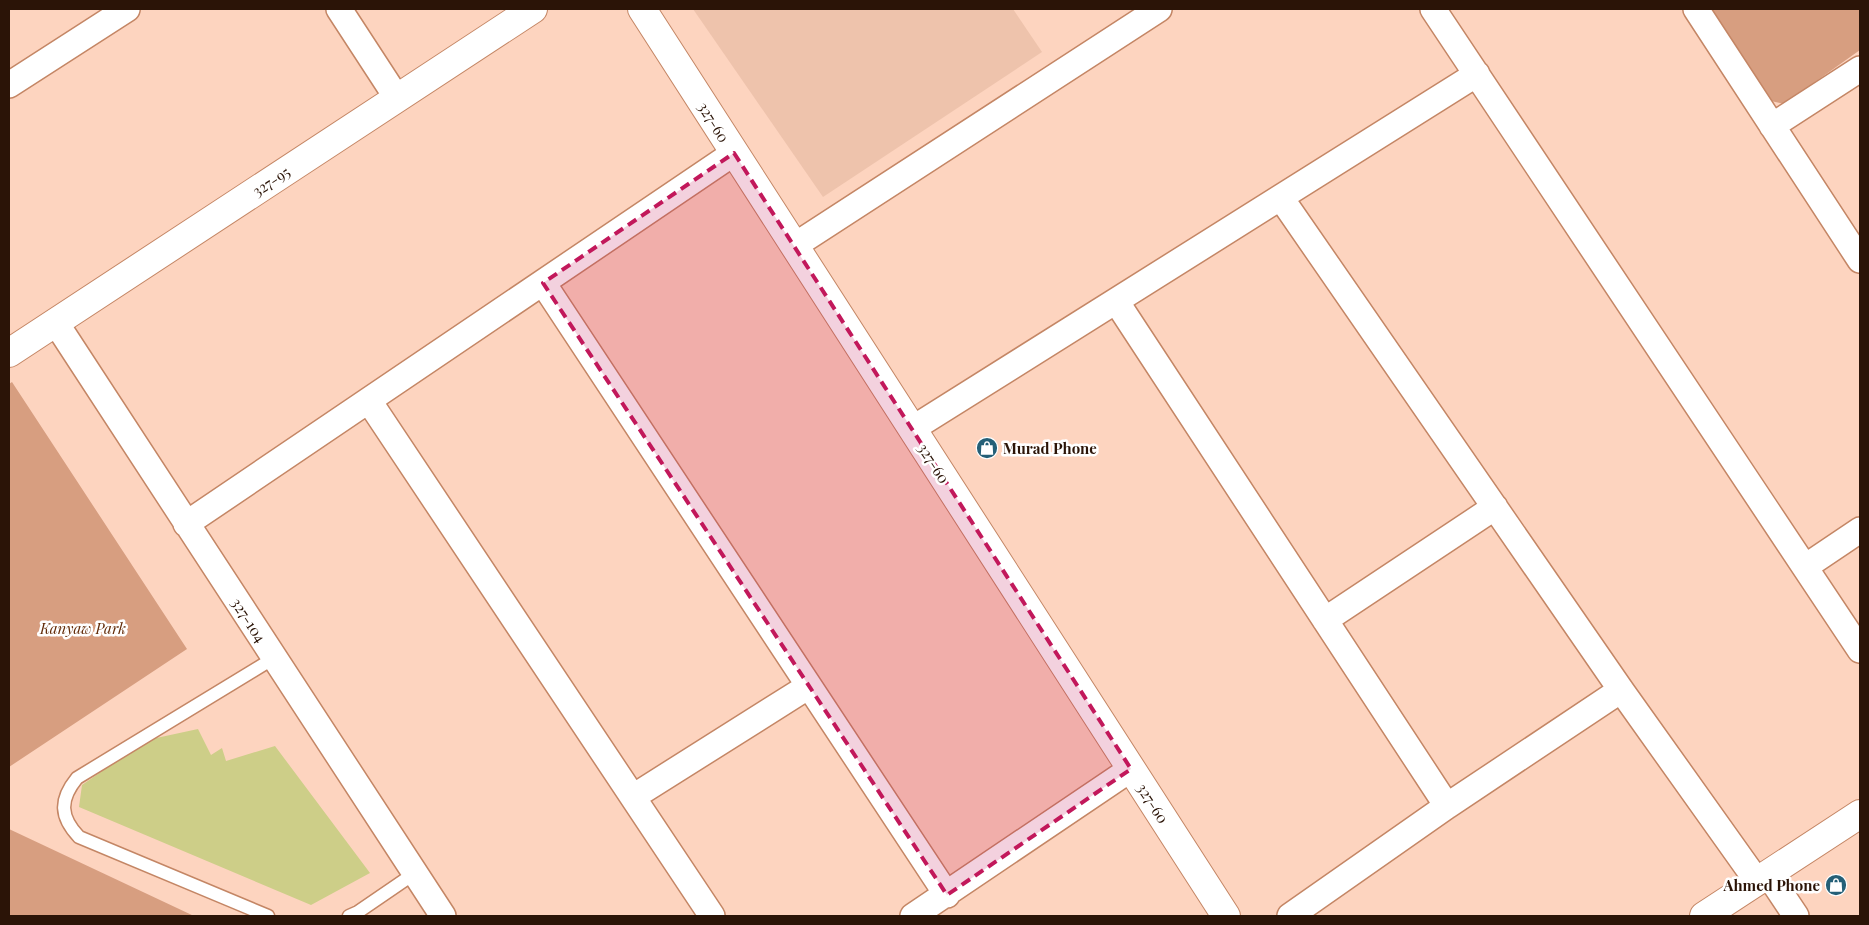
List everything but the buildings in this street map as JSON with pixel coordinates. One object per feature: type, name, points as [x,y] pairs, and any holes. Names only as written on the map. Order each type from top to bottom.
[{"type":"street","points":[[9,85],[95,17],[127,9]]},
{"type":"street","points":[[339,9],[397,98]]},
{"type":"street","name":"327-95","points":[[9,353],[533,9]]},
{"type":"street","name":"327-60","points":[[642,9],[1226,916]]},
{"type":"street","points":[[794,246],[1159,9]]},
{"type":"street","points":[[1433,9],[1860,650]]},
{"type":"street","points":[[1696,9],[1860,260]]},
{"type":"street","points":[[1772,126],[1860,69]]},
{"type":"street","points":[[912,429],[1477,74]]},
{"type":"street","points":[[186,524],[734,153]]},
{"type":"street","points":[[1281,198],[1621,690],[1763,878],[1796,916]]},
{"type":"street","points":[[543,283],[947,895]]},
{"type":"street","points":[[1116,301],[1447,806]]},
{"type":"street","name":"327-104","points":[[56,323],[443,916]]},
{"type":"street","points":[[369,401],[712,916]]},
{"type":"street","points":[[1325,620],[1495,507]]},
{"type":"street","points":[[1805,567],[1860,530]]},
{"type":"street","points":[[633,797],[810,686]]},
{"type":"street","points":[[1290,916],[1447,806],[1621,690]]},
{"type":"street","points":[[913,916],[947,895],[1131,769]]},
{"type":"street","points":[[1704,916],[1860,814]]},
{"type":"lane","points":[[268,916],[79,837],[70,827],[65,815],[64,802],[68,789],[82,774],[274,658]]},
{"type":"lane","points":[[349,916],[378,899],[415,873]]},
{"type":"highlighted area","points":[[734,153],[1131,769],[947,895],[543,283]]},
{"type":"shaded area","points":[[693,9],[1013,9],[1042,52],[823,197]]},
{"type":"green space","points":[[1710,9],[1860,9],[1860,50],[1784,104],[1771,101]]},
{"type":"green space","name":"Kanyaw Park","points":[[12,382],[187,649],[9,767],[9,384]]},
{"type":"green space","points":[[9,829],[194,916],[9,916]]},
{"type":"place","name":"Murad Phone","points":[[987,448]]},
{"type":"place","name":"Ahmed Phone","points":[[1836,885]]}]
